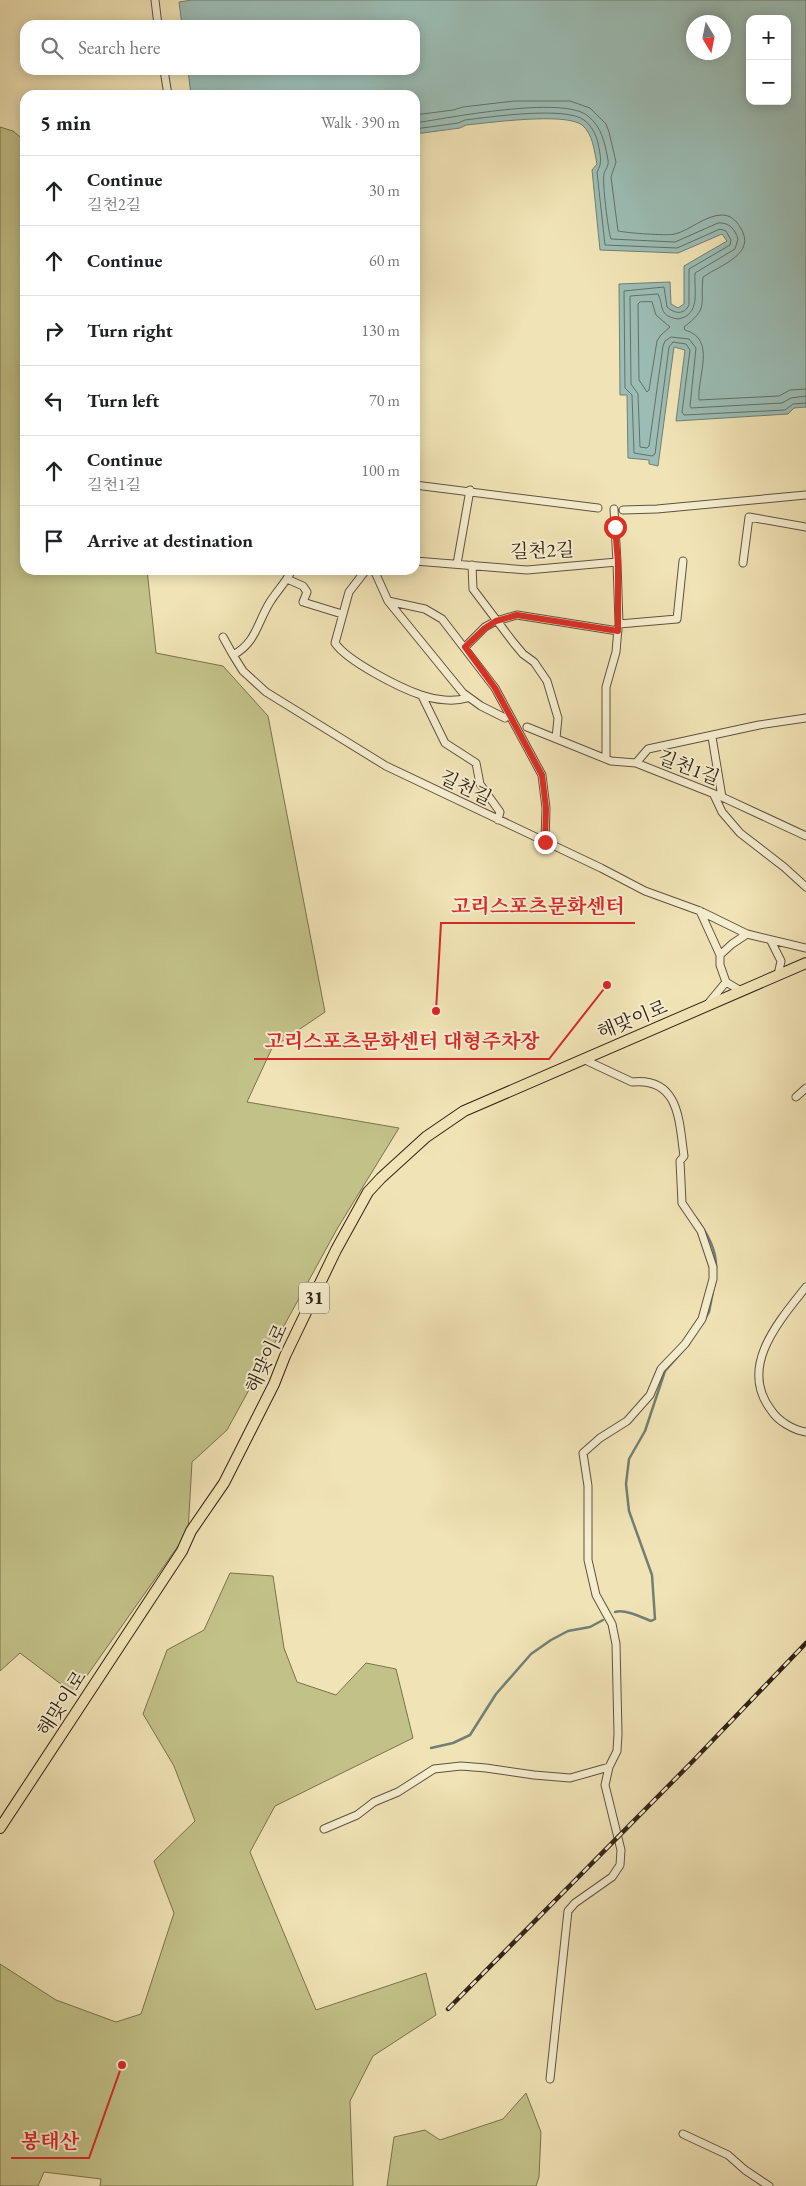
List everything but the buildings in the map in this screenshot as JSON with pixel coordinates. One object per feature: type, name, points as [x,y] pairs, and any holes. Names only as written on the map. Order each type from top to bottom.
[{"type":"main road","name":"해맞이로","points":[[0,1828],[182,1551],[191,1531],[224,1483],[274,1384],[285,1356],[308,1313],[336,1250],[368,1192],[380,1178],[426,1137],[464,1111],[806,963]]},
{"type":"street","points":[[155,0],[157,20]]},
{"type":"street","points":[[165,75],[167,90]]},
{"type":"street","points":[[420,485],[470,490],[598,508]]},
{"type":"street","points":[[457,564],[470,490]]},
{"type":"street","points":[[623,510],[657,510],[806,495]]},
{"type":"street","points":[[606,759],[606,687],[616,652],[618,627],[618,562],[614,510]]},
{"type":"street","points":[[743,563],[749,517],[806,527]]},
{"type":"street","name":"길천2길","points":[[420,561],[527,570],[618,562]]},
{"type":"street","points":[[465,647],[485,628],[496,621],[517,615],[618,627],[677,619],[683,561]]},
{"type":"street","points":[[472,565],[473,589],[523,654],[534,662],[546,681],[558,718],[556,738]]},
{"type":"street","points":[[233,655],[244,650],[250,642],[269,604],[289,575]]},
{"type":"street","points":[[362,575],[349,592],[342,614],[335,643],[340,650],[378,675],[422,696],[456,701],[468,698]]},
{"type":"street","points":[[376,575],[388,601],[468,698],[505,718]]},
{"type":"street","points":[[287,579],[303,586],[306,592],[304,602],[342,614]]},
{"type":"street","points":[[388,601],[425,609],[442,619],[495,688],[542,775],[546,808],[545,842]]},
{"type":"street","name":"길천길","points":[[224,637],[243,671],[266,692],[386,766],[645,891],[700,911],[747,934],[806,948]]},
{"type":"street","points":[[422,696],[445,743],[476,763],[480,784],[500,812],[498,820]]},
{"type":"street","points":[[636,763],[648,749],[712,737],[759,725],[806,718]]},
{"type":"street","name":"길천1길","points":[[527,727],[606,759],[636,763],[718,796],[806,836]]},
{"type":"street","points":[[712,737],[718,796],[722,812],[740,833],[784,867],[806,888]]},
{"type":"street","points":[[700,911],[720,955],[720,965],[726,982],[741,991]]},
{"type":"street","points":[[720,955],[747,934]]},
{"type":"street","points":[[772,941],[780,960],[778,975]]},
{"type":"street","points":[[704,1008],[726,982]]},
{"type":"street","points":[[550,2079],[568,1911],[575,1903],[612,1877],[620,1865],[621,1850],[605,1785],[609,1767],[617,1751],[616,1644],[612,1624],[594,1589],[588,1560],[588,1486],[583,1453],[600,1438],[627,1421],[650,1396],[661,1369],[684,1344],[702,1319],[713,1279],[708,1249],[701,1231],[682,1204],[680,1161],[684,1156],[678,1115],[669,1093],[661,1088],[640,1081],[632,1082],[583,1058]]},
{"type":"street","points":[[796,1097],[806,1088]]},
{"type":"street","points":[[806,1287],[770,1336],[762,1352],[760,1367],[763,1400],[774,1415],[790,1427],[806,1432]]},
{"type":"street","points":[[324,1829],[357,1814],[374,1802],[398,1792],[434,1769],[461,1766],[570,1778],[609,1767]]},
{"type":"street","points":[[683,2134],[728,2155],[744,2170],[769,2186]]},
{"type":"shaded area","points":[[0,127],[13,131],[20,137],[20,575],[148,575],[156,653],[223,666],[268,716],[325,1012],[272,1048],[247,1102],[399,1128],[337,1229],[227,1430],[192,1462],[188,1532],[74,1694],[20,1653],[0,1671]]},
{"type":"shaded area","points":[[230,1573],[273,1576],[284,1648],[297,1682],[336,1695],[366,1663],[396,1669],[413,1738],[275,1806],[250,1852],[316,2010],[426,1973],[436,2015],[373,2056],[350,2101],[353,2186],[100,2186],[101,2179],[44,2172],[38,2186],[0,2186],[0,1964],[56,2000],[116,2022],[141,2014],[174,1913],[154,1861],[195,1821],[174,1766],[143,1714],[167,1650],[204,1630]]},
{"type":"shaded area","points":[[526,2093],[541,2132],[539,2177],[536,2186],[387,2186],[394,2137],[425,2130],[440,2140],[503,2119]]},
{"type":"water","points":[[192,0],[806,0],[806,407],[794,408],[788,414],[676,421],[685,350],[674,347],[658,466],[649,464],[649,460],[628,458],[627,395],[620,395],[619,284],[670,282],[671,304],[678,308],[684,304],[684,266],[727,241],[722,234],[678,253],[600,250],[592,170],[597,164],[591,138],[582,125],[573,121],[544,119],[466,125],[460,128],[420,133],[420,90],[190,90],[189,75],[420,75],[420,20],[181,20],[179,2]]},
{"type":"waterway","points":[[695,1217],[710,1241],[715,1254],[716,1268]]},
{"type":"waterway","points":[[705,1319],[709,1312],[715,1281]]},
{"type":"waterway","points":[[615,1612],[628,1612],[651,1621],[655,1619],[652,1575],[629,1511],[626,1484],[629,1459],[645,1431],[665,1371],[689,1344]]},
{"type":"waterway","points":[[431,1748],[453,1743],[470,1735],[496,1694],[531,1654],[568,1631],[590,1627],[603,1620]]},
{"type":"railway","points":[[448,2009],[692,1762],[806,1643]]},
{"type":"place","name":"고리스포츠문화센터 대형주차장","points":[[607,985]]},
{"type":"place","name":"고리스포츠문화센터","points":[[436,1011]]},
{"type":"place","name":"봉태산","points":[[122,2065]]},
{"type":"route","points":[[545,842],[546,808],[542,775],[495,688],[465,647],[485,628],[496,621],[517,615],[618,631],[618,562],[615,527]]}]
